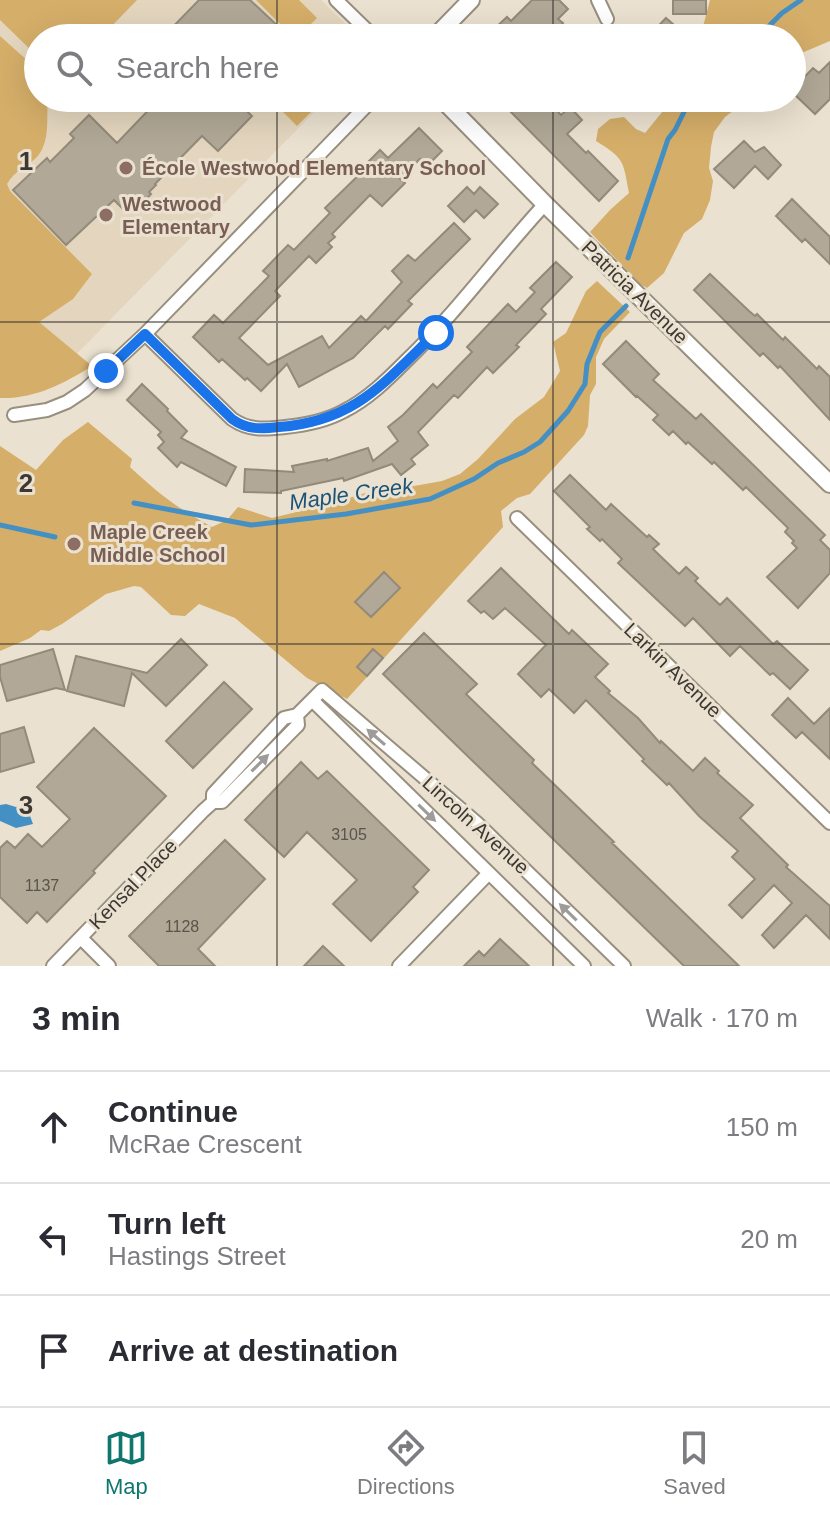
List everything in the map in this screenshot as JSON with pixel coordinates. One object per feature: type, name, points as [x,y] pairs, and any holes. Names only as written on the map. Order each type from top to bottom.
[{"type":"street","points":[[336,0],[361,24]]},
{"type":"street","points":[[448,24],[471,0]]},
{"type":"street","points":[[598,0],[607,19]]},
{"type":"street","points":[[14,415],[47,410],[85,390],[145,334],[360,112]]},
{"type":"street","name":"Patricia Avenue","points":[[455,112],[830,484]]},
{"type":"street","points":[[145,334],[240,425],[252,428],[293,426],[331,417],[360,402],[436,333],[545,204]]},
{"type":"street","name":"Larkin Avenue","points":[[517,518],[830,823]]},
{"type":"street","name":"Kensal Place","points":[[53,966],[213,802],[222,802],[298,725],[297,715],[322,690]]},
{"type":"street","name":"Lincoln Avenue","points":[[322,690],[460,808],[624,966]]},
{"type":"street","name":"Lincoln Avenue","points":[[312,700],[584,966]]},
{"type":"street","points":[[399,966],[489,873]]},
{"type":"street","points":[[81,938],[109,966]]},
{"type":"shaded area","name":"Westwood Elementary","points":[[0,0],[321,0],[346,24],[24,24],[24,112],[314,112],[50,381],[0,333]]},
{"type":"shaded area","points":[[0,0],[137,0],[114,24],[24,24],[24,43],[0,20]]},
{"type":"shaded area","points":[[256,0],[299,0],[317,18],[311,24],[280,24]]},
{"type":"shaded area","points":[[710,0],[830,0],[830,41],[806,51],[806,24],[704,24]]},
{"type":"shaded area","points":[[0,36],[24,57],[24,112],[47,112],[46,136],[41,151],[7,184],[10,191],[92,274],[73,299],[39,322],[92,366],[48,389],[25,396],[0,398]]},
{"type":"shaded area","points":[[283,112],[311,112],[297,126]]},
{"type":"shaded area","points":[[662,112],[732,112],[714,132],[709,168],[713,181],[710,200],[702,219],[684,233],[664,273],[647,288],[590,232],[629,193],[618,157],[596,141],[598,129],[610,119],[624,117],[645,133]]},
{"type":"shaded area","points":[[597,281],[630,312],[604,339],[596,357],[596,384],[590,395],[588,426],[584,435],[530,494],[517,498],[501,511],[503,527],[347,699],[307,678],[235,618],[199,604],[185,616],[171,615],[141,587],[134,586],[106,594],[49,631],[41,630],[0,651],[0,446],[36,470],[63,440],[88,422],[132,459],[130,467],[150,485],[178,507],[212,527],[227,520],[238,507],[272,518],[395,484],[414,486],[442,481],[460,474],[515,419],[544,397],[560,371],[553,342],[566,333],[586,291]]},
{"type":"water","points":[[0,805],[16,807],[26,805],[33,824],[16,828],[0,821]]},
{"type":"building","points":[[199,0],[250,0],[276,24],[176,24]]},
{"type":"building","points":[[532,0],[559,0],[568,9],[558,19],[562,24],[499,24],[507,17],[511,21]]},
{"type":"building","points":[[673,0],[706,0],[706,14],[673,14]]},
{"type":"building","points":[[830,62],[830,99],[815,114],[806,105],[806,75],[813,68],[819,73]]},
{"type":"building","name":"École Westwood Elementary School","points":[[147,112],[248,112],[252,116],[218,151],[202,136],[155,184],[149,192],[151,194],[138,208],[131,202],[124,210],[114,200],[66,245],[13,190],[47,158],[50,162],[74,138],[70,134],[89,115],[117,143]]},
{"type":"building","points":[[511,112],[558,112],[561,115],[575,112],[582,120],[567,134],[618,181],[599,201]]},
{"type":"building","points":[[419,128],[442,151],[427,166],[420,159],[400,179],[405,183],[382,206],[370,195],[332,234],[335,237],[328,243],[332,247],[316,263],[309,256],[275,291],[280,296],[239,338],[268,365],[322,336],[329,348],[361,316],[366,321],[402,282],[392,271],[408,255],[415,261],[454,223],[470,239],[408,301],[412,304],[388,329],[385,326],[353,358],[299,387],[287,364],[261,391],[222,359],[219,362],[193,337],[214,315],[223,323],[269,276],[263,271],[288,245],[294,250],[330,213],[325,208],[380,150],[388,158]]},
{"type":"building","points":[[744,141],[755,152],[764,147],[781,165],[768,179],[755,166],[734,188],[714,169]]},
{"type":"building","points":[[467,187],[474,194],[480,187],[498,204],[484,218],[476,210],[464,222],[448,206]]},
{"type":"building","points":[[792,199],[830,237],[830,264],[776,216]]},
{"type":"building","points":[[556,262],[572,277],[541,309],[546,314],[493,373],[487,367],[458,398],[454,395],[418,432],[428,445],[411,459],[415,464],[401,475],[392,464],[344,481],[343,478],[281,493],[244,492],[245,469],[294,472],[292,466],[327,461],[368,448],[373,461],[398,441],[388,427],[433,384],[437,388],[472,352],[467,347],[508,304],[516,312],[535,292],[530,288]]},
{"type":"building","points":[[710,274],[749,311],[755,316],[757,314],[783,340],[785,337],[817,369],[819,366],[830,377],[830,420],[780,366],[778,368],[763,353],[760,356],[694,290]]},
{"type":"building","points":[[626,341],[659,374],[653,380],[696,419],[701,414],[825,535],[820,540],[830,550],[830,573],[798,608],[767,577],[797,548],[785,532],[788,528],[746,487],[743,490],[714,462],[712,464],[673,431],[669,435],[653,420],[658,415],[603,364]]},
{"type":"building","points":[[142,384],[187,431],[181,438],[236,467],[226,486],[181,462],[177,467],[158,448],[164,442],[158,435],[161,432],[127,400]]},
{"type":"building","points":[[570,475],[606,510],[611,504],[659,544],[653,549],[679,574],[686,567],[698,578],[695,581],[720,605],[727,598],[773,644],[777,641],[808,670],[790,689],[773,673],[770,675],[740,646],[730,656],[693,618],[685,626],[618,563],[622,559],[587,529],[590,527],[554,491]]},
{"type":"building","points":[[501,568],[569,634],[572,630],[608,664],[595,677],[660,743],[693,771],[705,758],[753,805],[740,818],[788,865],[786,867],[830,906],[830,939],[806,915],[774,948],[762,935],[792,903],[774,885],[742,918],[729,905],[755,879],[732,857],[738,851],[699,816],[669,783],[667,785],[642,761],[644,759],[586,700],[574,713],[549,689],[541,697],[518,674],[546,645],[505,608],[493,619],[468,601]]},
{"type":"building","points":[[384,572],[400,588],[371,617],[355,602]]},
{"type":"building","points":[[424,633],[477,684],[466,694],[612,843],[739,966],[684,966],[383,674]]},
{"type":"building","points":[[181,639],[207,665],[166,706],[132,673],[124,706],[67,691],[76,656],[147,673]]},
{"type":"building","points":[[53,649],[65,690],[56,688],[7,701],[0,665]]},
{"type":"building","points":[[373,649],[383,658],[367,676],[357,667]]},
{"type":"building","points":[[224,682],[252,709],[193,768],[166,741]]},
{"type":"building","points":[[788,698],[814,724],[830,708],[830,759],[802,732],[796,738],[772,715]]},
{"type":"building","points":[[24,727],[34,762],[0,772],[0,734]]},
{"type":"building","points":[[94,728],[166,796],[47,922],[37,912],[27,923],[0,897],[0,848],[7,841],[15,848],[28,834],[42,847],[70,819],[37,787]]},
{"type":"building","points":[[301,762],[318,779],[327,771],[429,870],[413,887],[418,892],[371,941],[333,904],[357,880],[307,832],[284,857],[245,820]]},
{"type":"building","points":[[225,840],[265,879],[198,949],[215,966],[159,966],[129,936]]},
{"type":"building","points":[[500,939],[529,966],[464,966],[479,951],[484,956]]},
{"type":"building","points":[[323,946],[344,966],[304,966]]},
{"type":"waterway","name":"Maple Creek","points":[[771,24],[801,0]]},
{"type":"waterway","name":"Maple Creek","points":[[628,258],[668,139],[684,112]]},
{"type":"waterway","name":"Maple Creek","points":[[134,503],[251,525],[346,514],[430,499],[474,479],[540,442],[568,411],[585,384],[587,364],[600,332],[626,306]]},
{"type":"waterway","name":"Maple Creek","points":[[0,525],[55,537]]},
{"type":"place","name":"École Westwood Elementary School","points":[[126,168]]},
{"type":"place","name":"Westwood Elementary","points":[[106,215]]},
{"type":"place","name":"Maple Creek Middle School","points":[[74,544]]},
{"type":"route","points":[[106,371],[145,334],[240,425],[263,429],[293,426],[331,417],[360,402],[436,333]]}]
